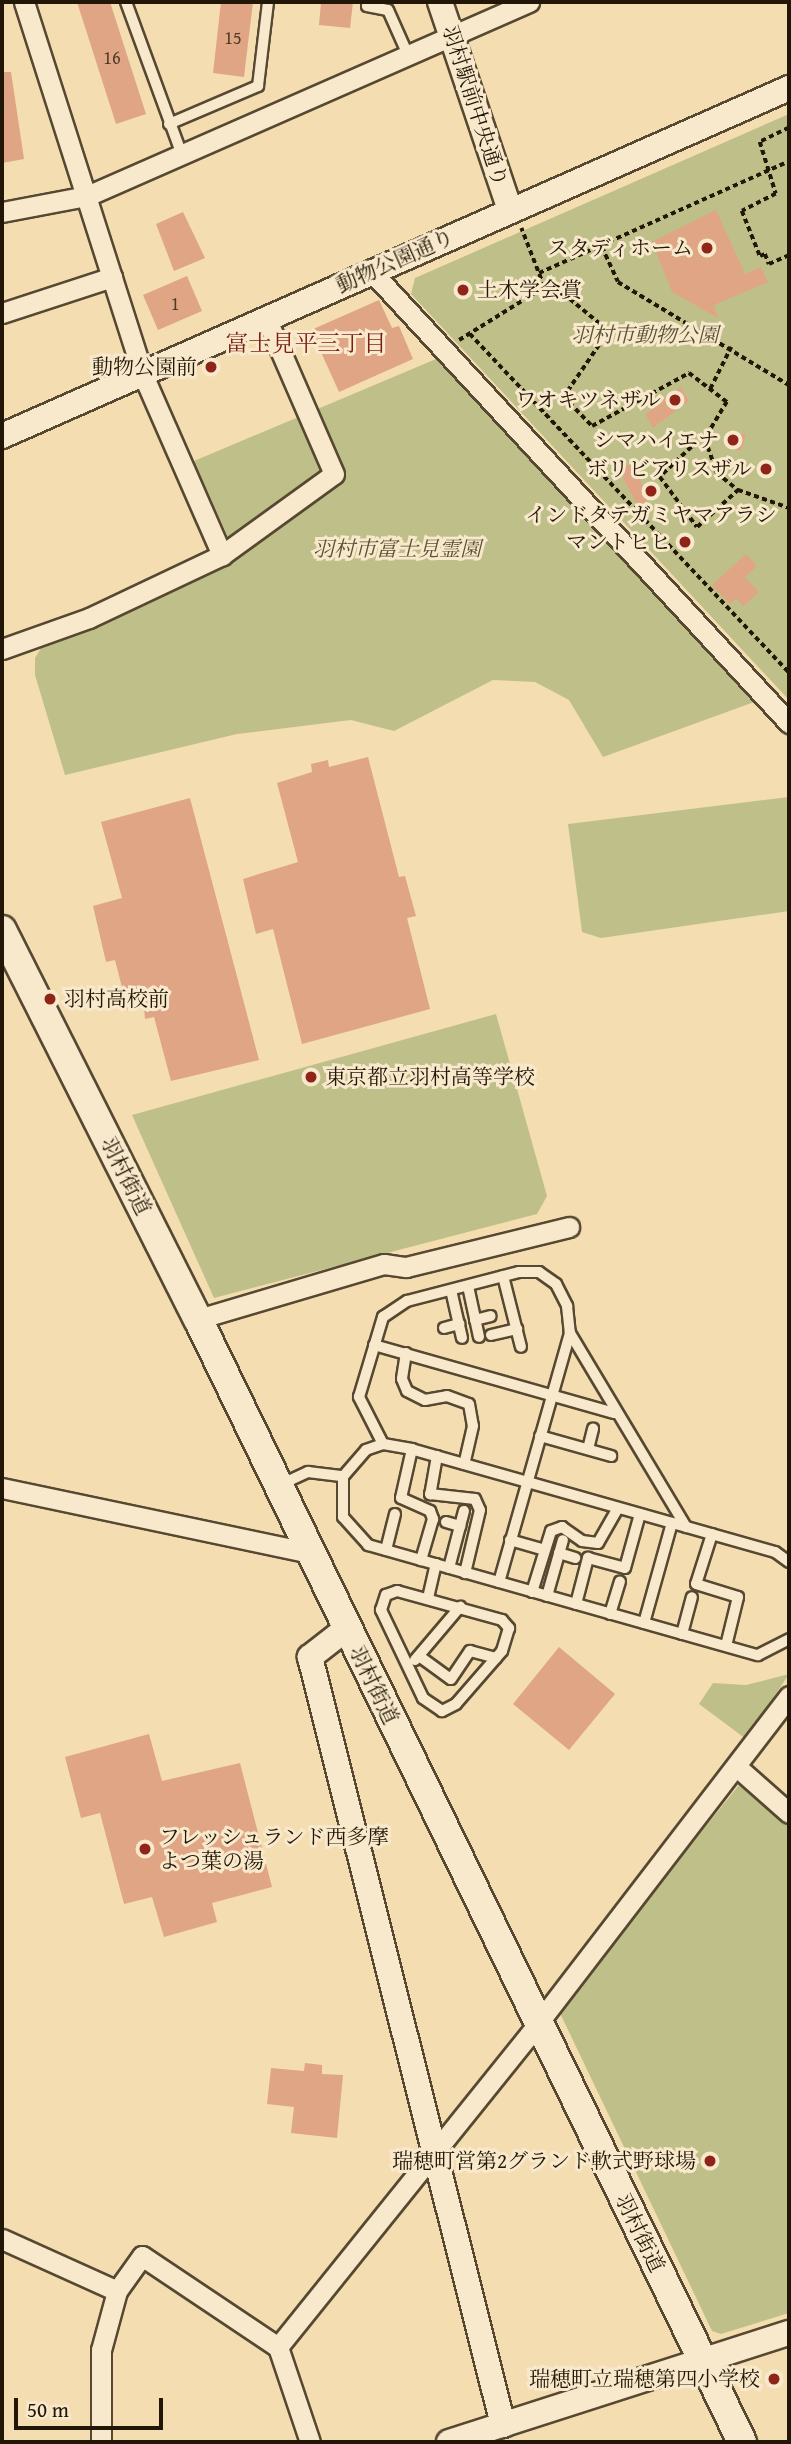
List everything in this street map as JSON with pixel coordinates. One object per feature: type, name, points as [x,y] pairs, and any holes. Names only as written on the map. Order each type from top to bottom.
[{"type":"main road","name":"羽村街道","points":[[2,930],[198,1319],[742,2442]]},
{"type":"street","points":[[24,2],[143,375],[222,555]]},
{"type":"street","name":"羽村駅前中央通り","points":[[440,2],[516,222]]},
{"type":"street","points":[[2,212],[87,196],[529,2]]},
{"type":"street","name":"動物公園通り","points":[[2,436],[267,320],[371,271],[516,222],[789,88]]},
{"type":"street","points":[[371,271],[789,723]]},
{"type":"street","points":[[2,313],[112,276]]},
{"type":"street","points":[[2,649],[89,618],[222,555],[334,474],[267,320]]},
{"type":"street","points":[[198,1319],[384,1264],[406,1266],[569,1227]]},
{"type":"street","points":[[2,1488],[311,1553]]},
{"type":"street","points":[[346,1629],[310,1657],[432,2153],[503,2425]]},
{"type":"street","points":[[278,2347],[539,2022],[738,1768],[789,1696]]},
{"type":"street","points":[[738,1768],[789,1813]]},
{"type":"street","points":[[2,2239],[117,2291]]},
{"type":"street","points":[[101,2442],[101,2350],[117,2291],[142,2256],[278,2347],[310,2442]]},
{"type":"street","points":[[449,2442],[789,2333]]},
{"type":"lane","points":[[126,2],[169,124],[183,155]]},
{"type":"lane","points":[[169,124],[258,86],[268,2]]},
{"type":"lane","points":[[368,2],[367,6],[388,10],[408,55]]},
{"type":"lane","points":[[383,1444],[359,1398],[383,1317],[407,1301],[503,1276],[539,1272],[556,1284],[567,1306],[570,1333],[499,1583]]},
{"type":"lane","points":[[503,1276],[521,1347]]},
{"type":"lane","points":[[468,1286],[479,1337]]},
{"type":"lane","points":[[451,1290],[462,1338]]},
{"type":"lane","points":[[475,1320],[491,1315]]},
{"type":"lane","points":[[444,1328],[459,1324]]},
{"type":"lane","points":[[491,1335],[517,1329]]},
{"type":"lane","points":[[570,1333],[615,1413],[687,1527]]},
{"type":"lane","points":[[374,1345],[615,1413]]},
{"type":"lane","points":[[405,1353],[402,1379],[407,1391],[425,1400],[447,1395],[469,1404],[473,1426],[464,1464]]},
{"type":"lane","points":[[588,1449],[593,1429]]},
{"type":"lane","points":[[540,1436],[611,1456]]},
{"type":"lane","points":[[789,1562],[712,1534],[437,1456],[383,1444],[354,1459],[343,1476],[343,1517],[368,1545],[758,1655],[789,1639]]},
{"type":"lane","points":[[412,1450],[401,1498],[430,1511],[433,1519],[421,1560]]},
{"type":"lane","points":[[437,1456],[430,1494],[475,1499],[480,1510],[465,1573]]},
{"type":"lane","points":[[278,1485],[308,1472],[343,1476]]},
{"type":"lane","points":[[532,1592],[544,1550],[557,1527],[590,1544],[604,1540],[618,1508]]},
{"type":"lane","points":[[449,1568],[464,1511]]},
{"type":"lane","points":[[386,1550],[396,1514]]},
{"type":"lane","points":[[576,1604],[588,1558],[625,1568],[640,1514]]},
{"type":"lane","points":[[446,1522],[460,1526]]},
{"type":"lane","points":[[644,1623],[672,1523]]},
{"type":"lane","points":[[712,1534],[696,1584],[738,1597],[726,1646]]},
{"type":"lane","points":[[510,1540],[544,1550]]},
{"type":"lane","points":[[547,1596],[563,1540]]},
{"type":"lane","points":[[559,1553],[575,1558]]},
{"type":"lane","points":[[428,1598],[436,1564]]},
{"type":"lane","points":[[610,1614],[620,1581]]},
{"type":"lane","points":[[397,1591],[428,1598],[502,1620],[509,1628],[509,1640],[496,1658],[456,1704],[442,1711],[423,1699],[381,1610],[386,1595],[397,1591]]},
{"type":"lane","points":[[682,1634],[692,1598]]},
{"type":"lane","points":[[408,1668],[460,1607]]},
{"type":"lane","points":[[419,1656],[451,1679],[470,1651],[496,1658]]},
{"type":"path","points":[[789,128],[760,142],[776,194],[742,211],[760,256],[769,264],[789,255]]},
{"type":"path","points":[[538,273],[603,247],[789,161]]},
{"type":"path","points":[[516,222],[544,287],[570,299],[609,331],[564,397],[592,426],[689,373],[727,402],[710,430],[660,477],[697,527],[738,490]]},
{"type":"path","points":[[603,247],[618,282],[731,347],[789,385]]},
{"type":"path","points":[[451,344],[544,287]]},
{"type":"path","points":[[470,334],[789,673]]},
{"type":"path","points":[[710,389],[731,347]]},
{"type":"path","points":[[710,430],[710,460],[738,490],[789,508]]},
{"type":"green space","name":"羽村市動物公園","points":[[789,114],[789,700],[411,294],[415,278]]},
{"type":"green space","name":"羽村市富士見霊園","points":[[436,359],[757,701],[603,757],[569,700],[535,682],[493,680],[394,731],[351,720],[237,734],[65,775],[35,675],[35,658],[43,645],[237,557],[194,461]]},
{"type":"green space","points":[[789,797],[789,911],[601,938],[582,932],[568,824]]},
{"type":"green space","points":[[496,1014],[547,1196],[537,1214],[214,1298],[132,1115]]},
{"type":"green space","points":[[789,1674],[746,1739],[699,1704],[713,1683],[746,1685]]},
{"type":"green space","name":"瑞穂町営第2グランド軟式野球場","points":[[739,1785],[789,1823],[789,2313],[721,2334],[712,2331],[558,2009]]},
{"type":"building","points":[[77,2],[110,2],[146,114],[116,124]]},
{"type":"building","points":[[221,2],[253,2],[244,77],[213,73]]},
{"type":"building","points":[[321,2],[353,2],[350,28],[319,25]]},
{"type":"building","points":[[2,72],[11,72],[24,159],[2,163]]},
{"type":"building","name":"スタディホーム","points":[[716,210],[745,274],[761,267],[768,282],[714,305],[718,318],[672,292],[652,242]]},
{"type":"building","points":[[183,212],[205,258],[174,271],[156,224]]},
{"type":"building","points":[[187,276],[202,311],[158,330],[143,295]]},
{"type":"building","points":[[379,300],[392,328],[399,326],[413,359],[339,392],[311,330]]},
{"type":"building","points":[[681,387],[689,401],[653,428],[645,414],[664,402],[662,399]]},
{"type":"building","points":[[728,430],[746,435],[741,451],[723,446]]},
{"type":"building","points":[[634,462],[650,509],[641,513],[619,470]]},
{"type":"building","points":[[746,554],[757,566],[745,577],[759,592],[743,606],[736,598],[730,604],[712,585]]},
{"type":"building","points":[[368,757],[399,877],[405,876],[416,916],[407,918],[430,1009],[302,1044],[273,929],[256,934],[243,879],[298,862],[277,783],[312,772],[311,764],[328,760],[329,767]]},
{"type":"building","points":[[190,798],[259,1060],[171,1081],[154,1017],[145,1019],[144,1007],[128,1011],[115,960],[106,962],[93,906],[122,898],[101,822]]},
{"type":"building","points":[[559,1647],[615,1694],[569,1750],[513,1704]]},
{"type":"building","name":"フレッシュランド西多摩 よつ葉の湯","points":[[149,1734],[162,1781],[240,1763],[272,1887],[212,1903],[217,1922],[164,1937],[152,1897],[124,1904],[100,1813],[81,1818],[65,1757]]},
{"type":"building","points":[[305,2063],[322,2065],[322,2074],[343,2075],[337,2138],[291,2133],[294,2107],[267,2104],[271,2068],[304,2071]]},
{"type":"place","name":"スタディホーム","points":[[707,248]]},
{"type":"place","name":"土木学会賞","points":[[463,290]]},
{"type":"place","name":"動物公園前","points":[[211,367]]},
{"type":"place","name":"ワオキツネザル","points":[[675,400]]},
{"type":"place","name":"シマハイエナ","points":[[733,440]]},
{"type":"place","name":"ボリビアリスザル","points":[[766,469]]},
{"type":"place","name":"インドタテガミヤマアラシ","points":[[651,491]]},
{"type":"place","name":"マントヒヒ","points":[[685,542]]},
{"type":"place","name":"羽村高校前","points":[[50,999]]},
{"type":"place","name":"東京都立羽村高等学校","points":[[311,1077]]},
{"type":"place","name":"フレッシュランド西多摩 よつ葉の湯","points":[[145,1849]]},
{"type":"place","name":"瑞穂町営第2グランド軟式野球場","points":[[710,2161]]},
{"type":"place","name":"瑞穂町立瑞穂第四小学校","points":[[774,2379]]},
{"type":"district","name":"富士見平三丁目","points":[[306,343]]}]
